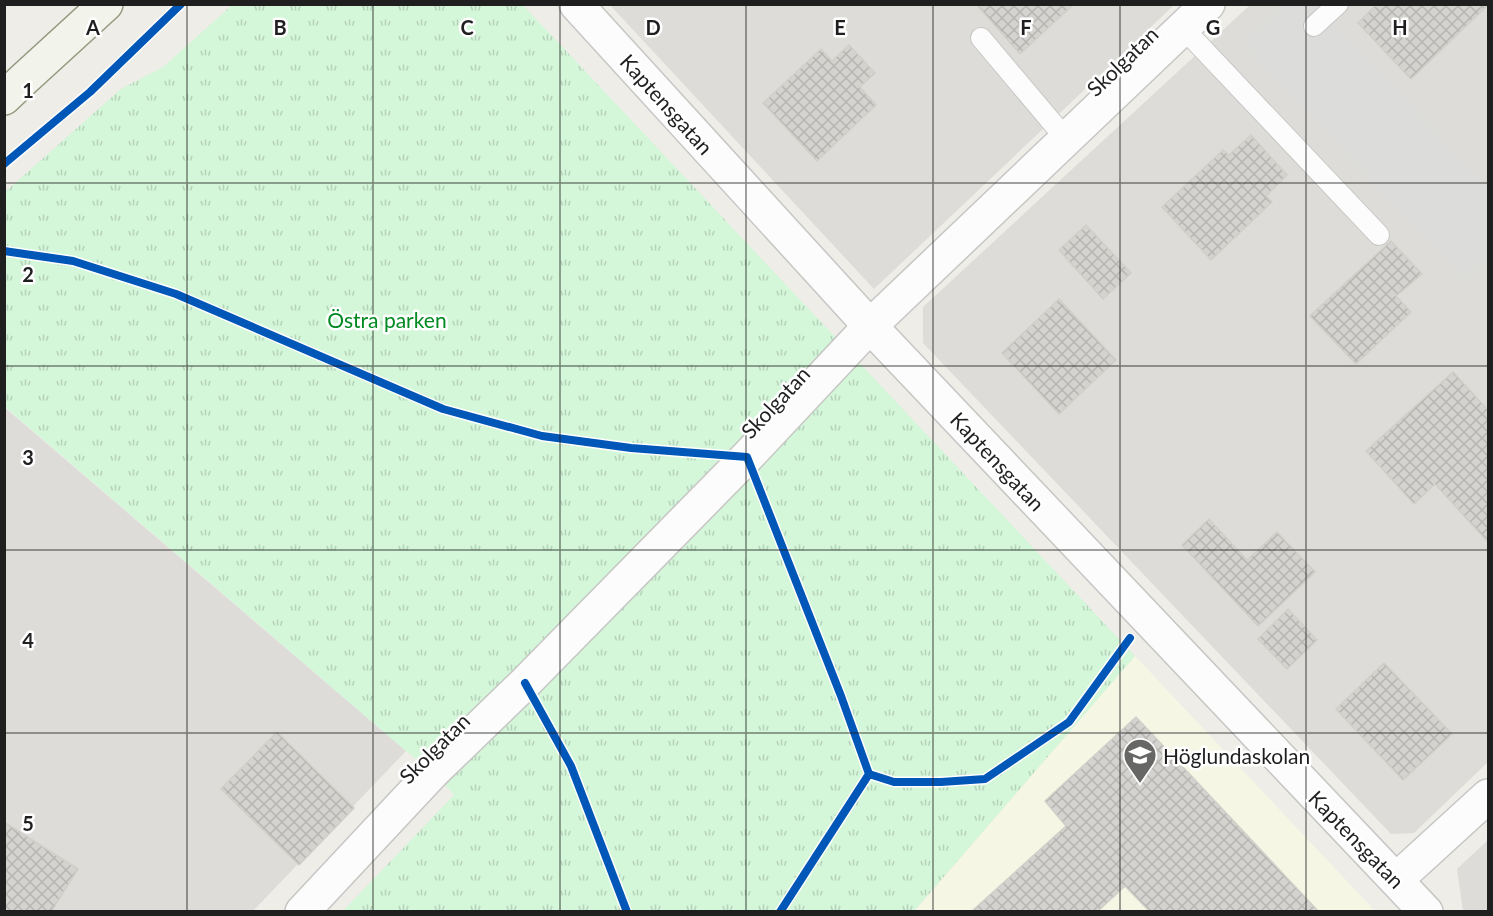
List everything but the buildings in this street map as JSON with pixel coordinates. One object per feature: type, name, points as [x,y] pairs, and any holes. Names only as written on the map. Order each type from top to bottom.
[{"type":"street","points":[[11,88],[106,4]]},
{"type":"street","name":"Kaptensgatan","points":[[576,4],[870,326],[1426,912]]},
{"type":"street","name":"Skolgatan","points":[[302,912],[433,772],[525,683],[747,457],[870,326],[1208,4]]},
{"type":"street","points":[[1396,880],[1488,796]]},
{"type":"lane","points":[[1314,26],[1338,4]]},
{"type":"lane","points":[[1183,28],[1379,235]]},
{"type":"lane","points":[[981,38],[1066,139]]},
{"type":"shaded area","points":[[610,5],[1174,5],[874,289]]},
{"type":"shaded area","points":[[1250,5],[1488,5],[1488,762],[1414,833],[1391,834],[923,343],[923,307]]},
{"type":"shaded area","points":[[1283,5],[1318,5],[1488,187],[1488,258],[1464,281],[1242,43]]},
{"type":"shaded area","points":[[4,407],[406,751],[253,911],[5,911]]},
{"type":"shaded area","name":"Höglundaskolan","points":[[1135,656],[1375,911],[914,912]]},
{"type":"shaded area","points":[[1488,840],[1488,911],[1463,911],[1457,869]]},
{"type":"green space","name":"Östra parken","points":[[232,5],[523,5],[1135,656],[914,911],[343,911],[454,795],[433,772],[5,407],[5,192],[121,89],[163,67]]},
{"type":"cycle path","points":[[4,164],[90,92],[181,4]]},
{"type":"cycle path","points":[[4,251],[73,261],[176,294],[443,409],[542,436],[631,448],[747,457],[841,696],[869,774],[780,912]]},
{"type":"cycle path","points":[[869,774],[894,782],[985,779],[1069,722],[1130,638]]},
{"type":"cycle path","points":[[525,683],[571,766],[627,912]]},
{"type":"place","name":"Höglundaskolan","points":[[1140,784]]}]
